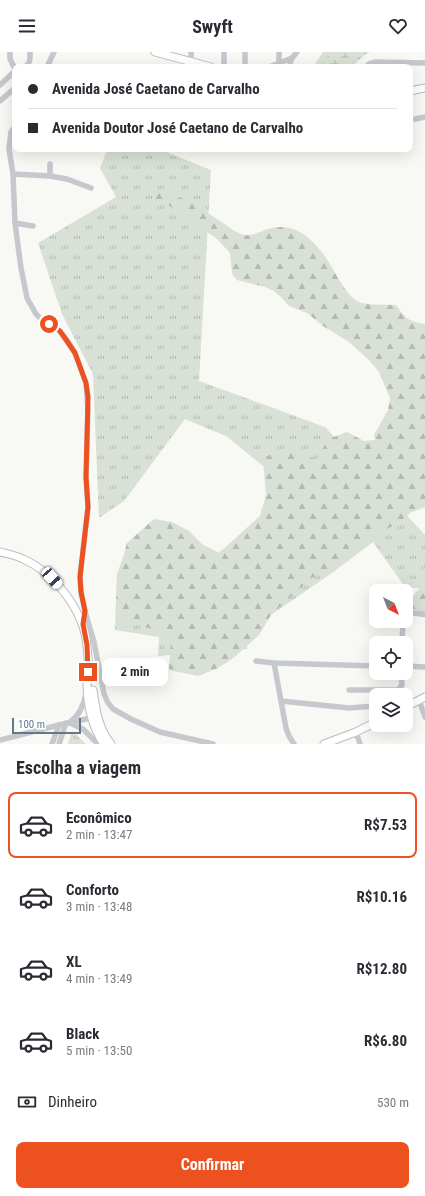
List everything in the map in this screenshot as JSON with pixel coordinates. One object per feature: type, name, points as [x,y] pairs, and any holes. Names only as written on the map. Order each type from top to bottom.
[{"type":"main road","points":[[155,52],[199,64]]},
{"type":"main road","points":[[413,91],[425,88]]},
{"type":"main road","points":[[0,552],[23,558],[52,578],[63,591],[83,624],[87,645],[88,676],[91,678],[94,718],[104,744]]},
{"type":"main road","points":[[94,718],[104,736],[111,744]]},
{"type":"main road","points":[[324,744],[369,726]]},
{"type":"street","points":[[10,52],[10,59],[12,64]]},
{"type":"street","points":[[28,64],[30,52]]},
{"type":"street","points":[[48,64],[54,52]]},
{"type":"street","points":[[191,52],[191,62]]},
{"type":"street","points":[[224,52],[224,64]]},
{"type":"street","points":[[245,52],[245,64]]},
{"type":"street","points":[[279,52],[279,63],[292,58]]},
{"type":"street","points":[[290,64],[292,58],[297,52]]},
{"type":"street","points":[[369,64],[376,62],[425,63]]},
{"type":"street","points":[[0,85],[12,73]]},
{"type":"street","points":[[0,101],[12,91]]},
{"type":"street","points":[[415,119],[425,117]]},
{"type":"street","points":[[12,130],[9,149],[13,174],[15,223],[21,268],[28,298],[36,314],[41,319],[56,327],[67,340],[75,353],[86,383],[88,410],[86,477],[88,507],[80,577],[81,592],[94,642],[104,694],[108,703],[113,709],[131,719],[160,732],[213,744]]},
{"type":"street","points":[[50,164],[50,176]]},
{"type":"street","points":[[13,174],[50,176],[67,179],[91,188]]},
{"type":"street","points":[[15,223],[33,226]]},
{"type":"street","points":[[83,624],[85,611]]},
{"type":"street","points":[[413,614],[425,614]]},
{"type":"street","points":[[256,661],[274,663],[369,666]]},
{"type":"street","points":[[274,663],[286,728],[294,744]]},
{"type":"street","points":[[413,666],[425,667]]},
{"type":"street","points":[[83,729],[82,708],[88,676]]},
{"type":"street","points":[[349,690],[398,690],[402,685],[402,680]]},
{"type":"street","points":[[282,701],[349,708],[369,707]]},
{"type":"street","points":[[414,702],[425,717]]},
{"type":"street","points":[[59,744],[67,723],[76,716],[82,708]]},
{"type":"street","points":[[0,740],[67,723],[94,718]]},
{"type":"street","points":[[67,723],[83,729],[98,744]]},
{"type":"street","points":[[52,744],[59,725]]},
{"type":"street","points":[[356,732],[360,744]]},
{"type":"green space","points":[[323,52],[368,52],[356,64],[315,64]]},
{"type":"green space","points":[[329,52],[370,52],[348,64],[325,64]]},
{"type":"green space","points":[[108,152],[166,152],[211,170],[199,381],[325,427],[425,535],[425,589],[413,588],[413,584],[403,584],[373,542],[332,573],[249,630],[247,649],[158,656],[159,637],[115,630],[117,574],[126,549],[212,557],[265,520],[267,469],[226,436],[185,419],[124,501],[99,518],[93,374],[62,314],[38,243],[116,197],[100,168],[106,153]]},
{"type":"green space","points":[[152,192],[162,192],[181,198],[198,207],[233,230],[245,235],[251,235],[279,227],[287,227],[298,231],[319,248],[346,290],[354,299],[368,304],[396,305],[408,319],[425,324],[425,507],[410,513],[396,525],[378,532],[339,567],[311,578],[271,615],[259,635],[232,659],[216,669],[198,676],[169,670],[171,641],[156,630],[118,620],[116,602],[117,581],[127,543],[154,519],[172,522],[189,531],[202,544],[219,553],[260,516],[266,495],[263,459],[279,450],[317,459],[328,439],[347,432],[364,441],[375,440],[374,435],[388,410],[390,398],[379,372],[369,360],[349,342],[323,326],[307,313],[289,306],[274,291],[265,287],[237,280],[232,274],[230,253],[217,239],[180,212],[148,194]]},
{"type":"green space","points":[[425,583],[425,617],[420,617],[413,611],[413,596]]},
{"type":"green space","points":[[72,731],[86,744],[68,744]]},
{"type":"route","points":[[49,324],[56,327],[60,331],[75,353],[86,383],[88,397],[86,477],[88,507],[80,577],[85,611],[83,624],[87,645],[88,672]]}]
